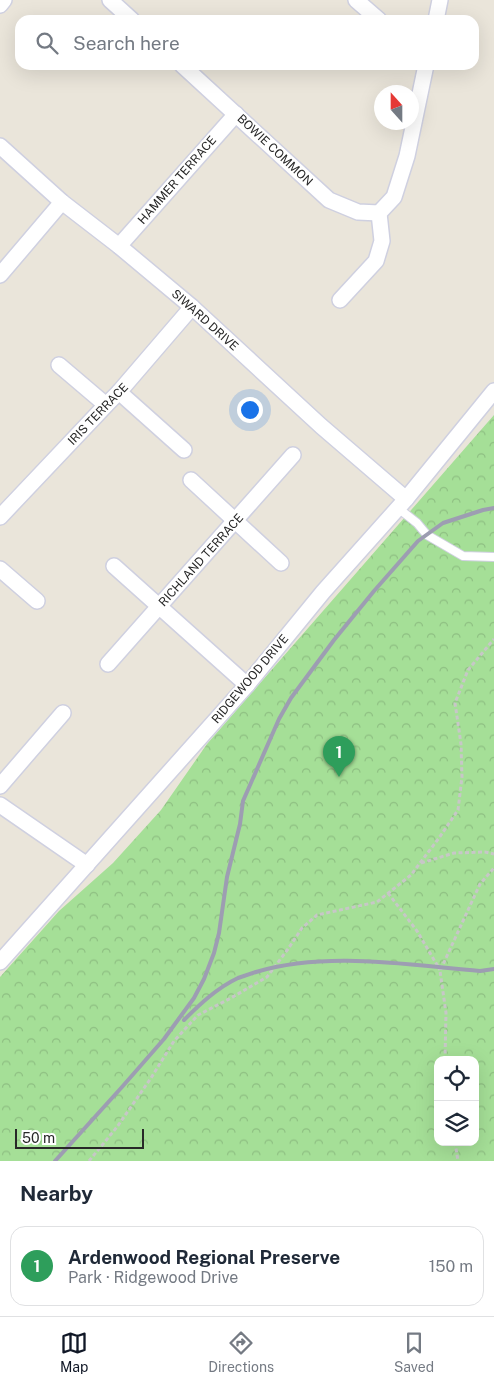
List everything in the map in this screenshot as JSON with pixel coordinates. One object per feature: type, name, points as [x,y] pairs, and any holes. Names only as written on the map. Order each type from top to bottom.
[{"type":"street","points":[[0,5],[4,0]]},
{"type":"street","points":[[110,0],[126,15]]},
{"type":"street","points":[[356,0],[373,15]]},
{"type":"street","points":[[437,15],[440,0]]},
{"type":"street","name":"BOWIE COMMON","points":[[188,70],[329,200],[358,212],[379,213]]},
{"type":"street","points":[[340,300],[376,261],[382,241],[379,213],[394,197],[397,188],[407,156],[425,70]]},
{"type":"street","name":"HAMMER TERRACE","points":[[119,246],[236,114]]},
{"type":"street","name":"SIWARD DRIVE","points":[[0,146],[62,202],[119,246],[192,307],[402,504]]},
{"type":"street","points":[[0,275],[62,202]]},
{"type":"street","name":"IRIS TERRACE","points":[[0,517],[119,392],[192,307]]},
{"type":"street","points":[[59,365],[106,404]]},
{"type":"street","name":"RIDGEWOOD DRIVE","points":[[0,962],[248,685],[323,592],[402,504],[494,391]]},
{"type":"street","points":[[119,392],[184,450]]},
{"type":"street","name":"RICHLAND TERRACE","points":[[108,664],[293,455]]},
{"type":"street","points":[[191,480],[282,563]]},
{"type":"street","points":[[114,566],[248,685]]},
{"type":"street","points":[[0,568],[37,601]]},
{"type":"street","points":[[0,786],[63,713]]},
{"type":"street","points":[[0,805],[87,865]]},
{"type":"lane","points":[[402,504],[427,535],[463,556],[494,557]]},
{"type":"path","points":[[89,1161],[117,1128],[174,1041],[198,1015],[268,977],[302,928],[318,915],[377,902],[410,875],[420,863],[458,810],[462,777],[455,702],[468,670],[494,639]]},
{"type":"path","points":[[420,863],[454,853],[484,852],[494,854]]},
{"type":"path","points":[[440,971],[480,884],[494,868]]},
{"type":"path","points":[[388,893],[417,931],[440,971],[446,1013],[445,1056]]},
{"type":"path","points":[[456,1146],[458,1161]]},
{"type":"green space","points":[[494,415],[494,1161],[0,1161],[0,977],[59,911],[113,863],[161,810],[207,744]]},
{"type":"railway","points":[[55,1161],[164,1039],[194,998],[204,979],[219,933],[227,877],[240,824],[243,801],[279,719],[291,698],[334,640],[418,541],[443,523],[494,508]]},
{"type":"railway","points":[[184,1020],[209,997],[230,982],[256,972],[283,966],[311,962],[367,961],[480,971],[494,969]]},
{"type":"place","name":"Ardenwood Regional Preserve","points":[[339,777]]}]
